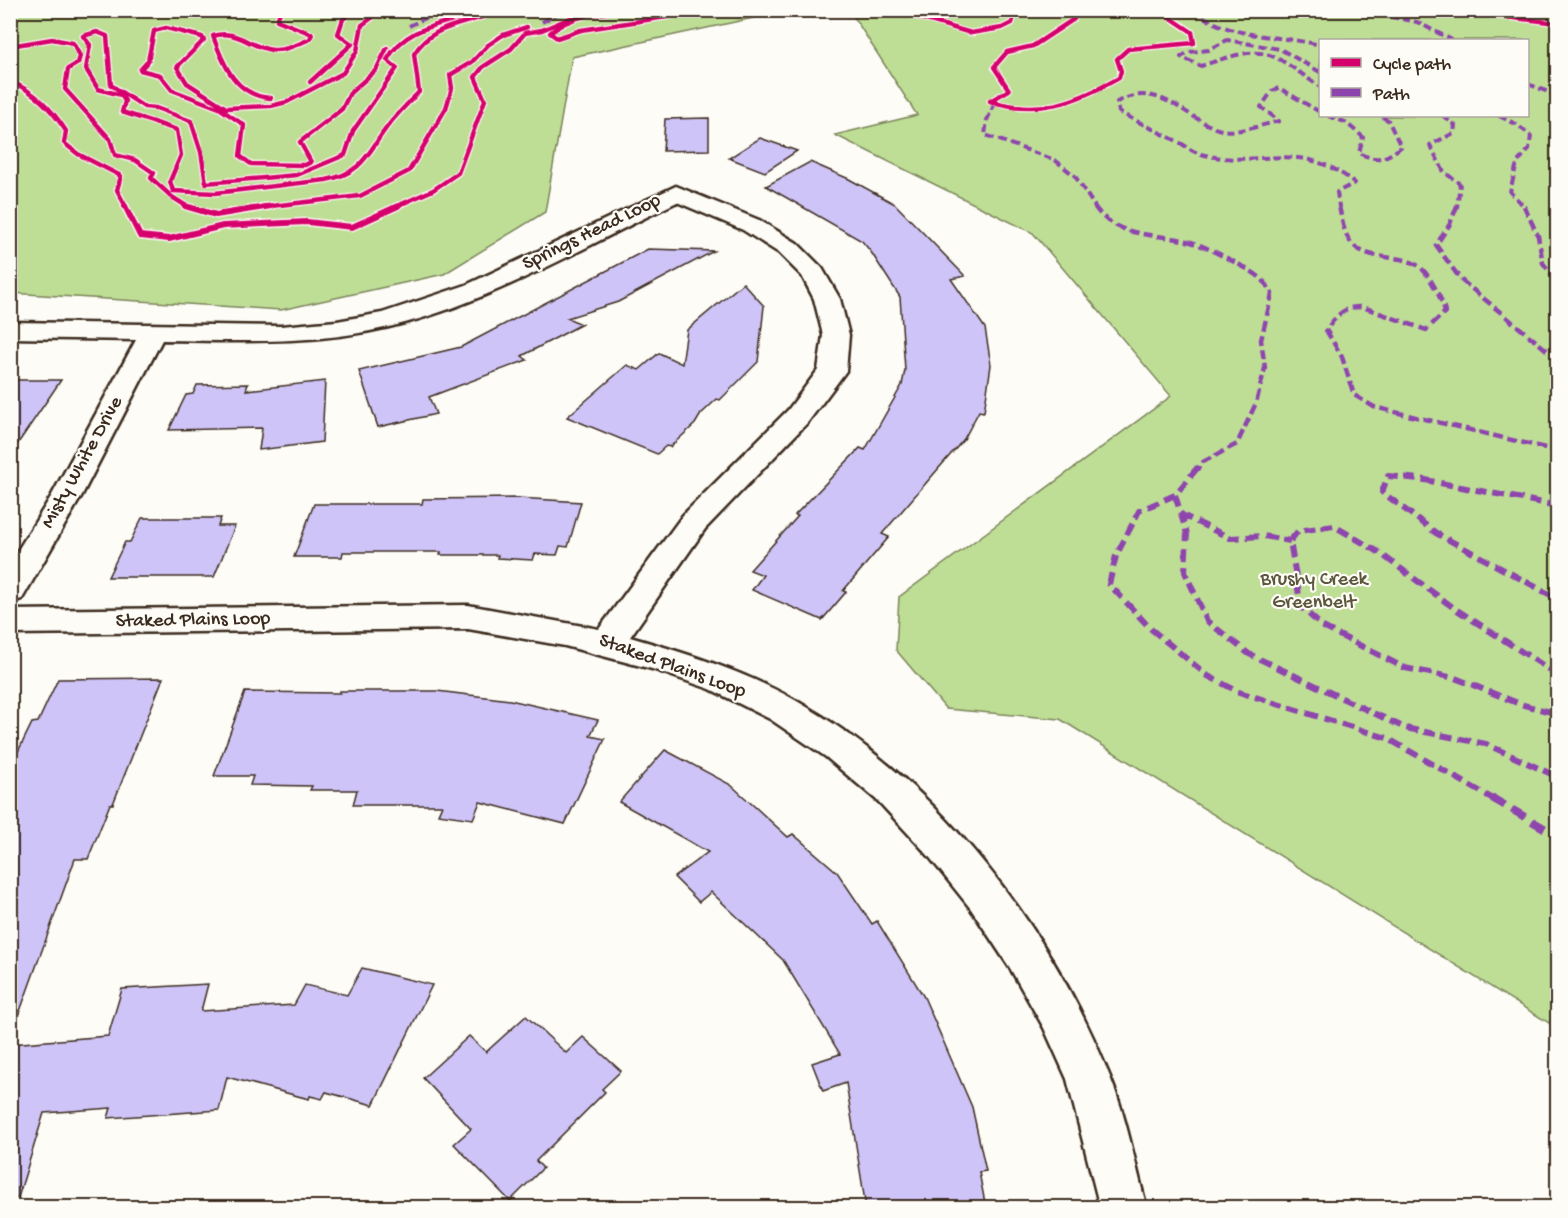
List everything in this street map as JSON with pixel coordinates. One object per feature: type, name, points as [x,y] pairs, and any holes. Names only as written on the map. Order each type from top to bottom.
[{"type":"street","name":"Springs Head Loop","points":[[10,330],[281,334],[337,329],[387,320],[475,290],[676,193],[751,225],[788,248],[813,273],[827,299],[836,335],[832,371],[798,416],[694,522],[608,642]]},
{"type":"street","name":"Misty White Drive","points":[[10,591],[67,495],[153,333]]},
{"type":"street","name":"Staked Plains Loop","points":[[10,622],[468,617],[536,627],[608,642],[723,681],[785,712],[863,765],[916,816],[988,898],[1038,975],[1088,1075],[1124,1208]]},
{"type":"green space","points":[[10,11],[786,11],[572,57],[545,212],[444,274],[281,310],[11,293]]},
{"type":"green space","name":"Brushy Creek Greenbelt","points":[[850,11],[1557,11],[1557,1028],[1060,719],[946,709],[896,650],[899,597],[1171,396],[1033,233],[835,135],[917,115]]},
{"type":"building","points":[[709,118],[709,150],[663,151],[665,119]]},
{"type":"building","points":[[760,138],[797,151],[765,172],[729,158]]},
{"type":"building","points":[[810,162],[849,179],[895,204],[965,276],[951,279],[985,328],[991,365],[984,412],[979,411],[964,439],[882,534],[889,537],[843,591],[846,592],[822,620],[752,590],[763,575],[750,570],[798,516],[795,515],[860,448],[865,450],[902,385],[905,370],[900,297],[871,252],[862,241],[766,186]]},
{"type":"building","points":[[648,249],[714,251],[618,302],[567,318],[582,324],[522,356],[527,360],[429,397],[436,414],[378,427],[359,371],[461,347]]},
{"type":"building","points":[[743,283],[764,306],[758,362],[720,400],[717,399],[701,414],[695,424],[670,447],[666,446],[657,454],[567,417],[627,365],[639,370],[659,353],[682,364],[687,330]]},
{"type":"building","points":[[10,380],[61,380],[10,455]]},
{"type":"building","points":[[325,381],[322,442],[259,450],[262,428],[169,430],[186,395],[193,394],[197,385],[248,384],[246,390]]},
{"type":"building","points":[[518,498],[581,502],[568,547],[560,546],[557,555],[535,554],[533,560],[497,558],[498,555],[440,555],[441,552],[343,552],[342,557],[294,557],[314,504],[422,504],[423,499]]},
{"type":"building","points":[[142,518],[221,518],[218,526],[235,526],[214,577],[108,577],[125,542],[130,542]]},
{"type":"building","points":[[163,678],[113,804],[110,804],[88,859],[75,859],[15,1025],[10,1024],[10,768],[32,723],[38,722],[58,679]]},
{"type":"building","points":[[340,691],[437,691],[510,700],[598,720],[590,736],[605,739],[565,824],[480,802],[473,819],[438,814],[442,805],[353,805],[357,790],[310,790],[312,786],[250,785],[253,776],[214,776],[245,692],[340,693]]},
{"type":"building","points":[[665,750],[731,785],[788,837],[793,834],[837,872],[872,924],[877,921],[924,997],[972,1107],[986,1171],[979,1172],[986,1208],[866,1208],[846,1083],[823,1091],[812,1063],[840,1054],[783,960],[711,892],[699,902],[674,877],[708,852],[619,802]]},
{"type":"building","points":[[362,968],[432,985],[373,1105],[326,1092],[322,1099],[310,1096],[309,1099],[227,1077],[219,1110],[108,1118],[111,1108],[44,1113],[18,1198],[10,1197],[10,1044],[108,1036],[122,989],[208,984],[201,1011],[294,1005],[305,985],[347,995]]},
{"type":"building","points":[[526,1016],[566,1053],[583,1037],[621,1071],[602,1089],[605,1092],[536,1161],[543,1168],[510,1201],[454,1144],[471,1129],[423,1078],[469,1036],[486,1052]]},
{"type":"marked path","points":[[409,26],[442,10]]},
{"type":"marked path","points":[[542,22],[564,10]]},
{"type":"marked path","points":[[1194,10],[1222,28],[1319,45]]},
{"type":"marked path","points":[[1246,10],[1286,13],[1299,10]]},
{"type":"marked path","points":[[1355,10],[1417,22],[1450,39]]},
{"type":"marked path","points":[[1319,71],[1280,49],[1227,40],[1209,50],[1189,52],[1181,57],[1201,66],[1228,55],[1260,52],[1284,61],[1319,86]]},
{"type":"marked path","points":[[1529,84],[1558,96]]},
{"type":"marked path","points":[[1319,111],[1279,88],[1272,91],[1261,107],[1279,121],[1237,130],[1216,129],[1175,103],[1148,96],[1133,94],[1117,102],[1119,112],[1201,154],[1242,158],[1301,157],[1319,161],[1337,169],[1355,183],[1337,192],[1338,204],[1348,238],[1369,255],[1397,259],[1420,267],[1438,295],[1445,312],[1426,330],[1363,307],[1345,309],[1340,313],[1326,330],[1342,357],[1354,395],[1374,407],[1558,451]]},
{"type":"marked path","points":[[995,103],[987,120],[985,135],[1044,155],[1065,167],[1075,176],[1099,214],[1112,226],[1130,232],[1198,245],[1261,278],[1266,282],[1272,294],[1261,340],[1265,368],[1256,403],[1237,444],[1203,462],[1175,495],[1139,511],[1116,556],[1109,584],[1151,629],[1208,676],[1239,692],[1387,738],[1558,836]]},
{"type":"marked path","points":[[1331,117],[1345,122],[1363,137],[1359,153],[1377,160],[1385,158],[1401,147],[1388,120],[1382,117]]},
{"type":"marked path","points":[[1444,117],[1455,125],[1454,133],[1430,145],[1444,172],[1460,184],[1460,192],[1454,216],[1436,245],[1461,280],[1508,316],[1548,351],[1558,353]]},
{"type":"marked path","points":[[1501,117],[1516,124],[1531,136],[1529,149],[1517,163],[1510,192],[1524,205],[1538,236],[1543,263],[1558,283]]},
{"type":"marked path","points":[[1558,171],[1550,175],[1558,191]]},
{"type":"marked path","points":[[1558,506],[1420,479],[1388,476],[1382,492],[1436,533],[1558,599]]},
{"type":"marked path","points":[[1175,495],[1187,534],[1185,572],[1207,621],[1249,654],[1340,695],[1405,728],[1486,744],[1558,777]]},
{"type":"marked path","points":[[1180,514],[1230,538],[1264,536],[1290,541]]},
{"type":"marked path","points":[[1558,675],[1454,608],[1377,551],[1334,526],[1298,531],[1290,541],[1301,607],[1323,627],[1405,668],[1455,678],[1520,704],[1558,714]]},
{"type":"cycle path","points":[[271,98],[254,97],[231,78],[229,68],[213,36],[225,32],[266,49],[274,50],[295,46],[310,39],[312,34],[277,20],[281,10]]},
{"type":"cycle path","points":[[310,82],[345,53],[352,44],[338,34],[343,19],[355,10]]},
{"type":"cycle path","points":[[383,10],[362,25],[357,51],[343,73],[287,102],[271,106],[226,108],[187,83],[177,67],[204,40],[202,37],[166,28],[154,31],[148,61],[140,70],[160,75],[172,90],[210,104],[236,118],[244,125],[240,156],[251,164],[305,165],[311,162],[311,158],[300,142],[342,109],[350,93],[376,70],[387,48]]},
{"type":"cycle path","points":[[484,10],[404,38],[394,47],[387,60],[397,68],[359,120],[348,142],[345,155],[297,175],[206,183],[201,152],[191,121],[156,108],[144,107],[111,85],[107,36],[97,32],[83,36],[90,45],[86,69],[98,89],[121,95],[125,101],[122,112],[177,130],[181,155],[170,181],[173,191],[215,193],[283,183],[326,180],[343,176],[358,168],[386,128],[419,92],[414,54],[426,38],[443,28],[482,19],[499,10]]},
{"type":"cycle path","points":[[10,81],[36,95],[49,108],[66,131],[64,143],[78,154],[121,176],[117,190],[140,236],[169,239],[223,226],[307,222],[324,226],[352,227],[433,190],[458,173],[485,100],[475,77],[483,67],[511,49],[525,33],[542,30],[589,10]]},
{"type":"cycle path","points":[[633,10],[577,18],[557,26],[550,33],[557,38],[581,30],[712,10]]},
{"type":"cycle path","points":[[893,10],[971,33],[1002,28],[1012,23],[1016,10]]},
{"type":"cycle path","points":[[1076,10],[1074,19],[1033,46],[1007,52],[994,67],[1006,82],[1009,90],[990,101],[1025,107],[1052,106],[1076,101],[1119,78],[1121,71],[1117,59],[1128,49],[1194,43],[1192,32],[1159,10]]},
{"type":"cycle path","points":[[1444,10],[1558,23]]},
{"type":"cycle path","points":[[10,46],[52,39],[68,40],[73,43],[80,56],[78,63],[68,69],[65,89],[110,139],[115,155],[135,160],[154,173],[151,178],[164,191],[188,208],[216,215],[294,202],[360,196],[386,185],[409,171],[446,108],[452,88],[449,82],[450,75],[472,62],[488,45],[503,35],[527,27]]}]
